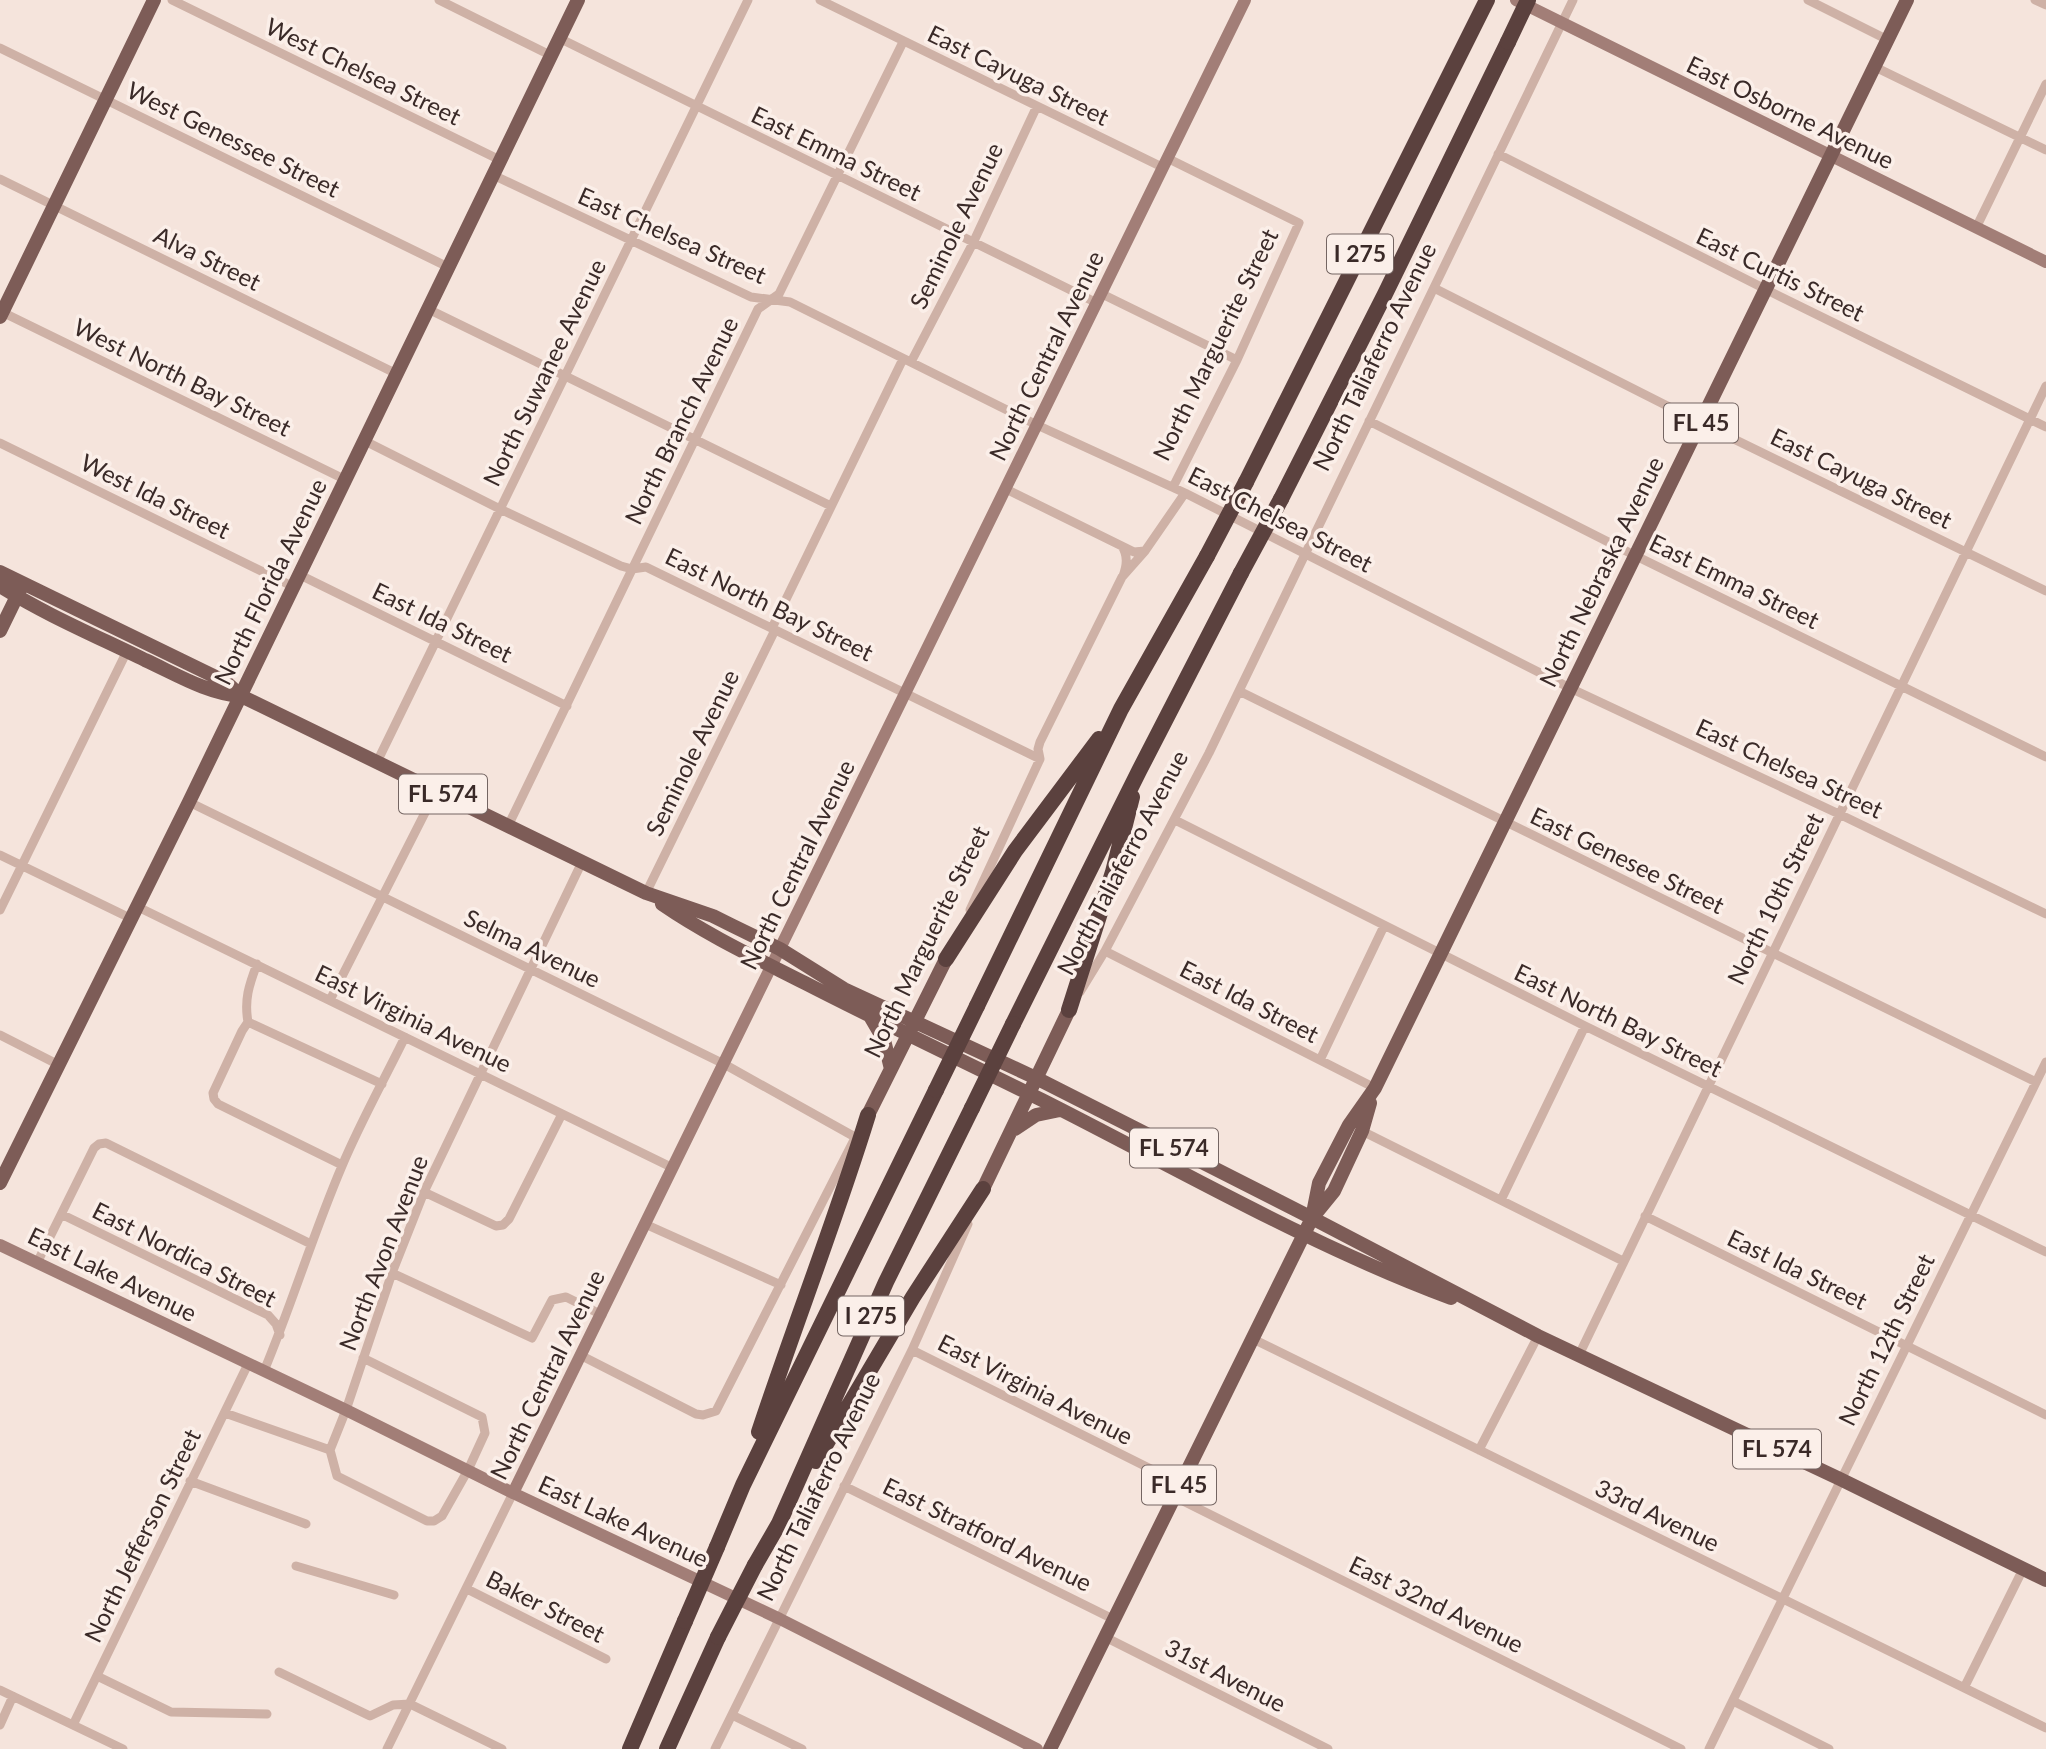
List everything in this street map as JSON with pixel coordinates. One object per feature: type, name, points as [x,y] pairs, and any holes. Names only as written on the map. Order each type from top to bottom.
[{"type":"highway","name":"I 275","points":[[630,1749],[743,1485],[1121,709],[1246,482],[1487,0]]},
{"type":"highway","name":"I 275","points":[[667,1749],[718,1637],[777,1528],[886,1282],[1013,1024],[1139,771],[1385,294],[1528,0]]},
{"type":"highway","points":[[947,959],[1015,851],[1121,709]]},
{"type":"highway","points":[[1069,1010],[1116,863],[1139,771]]},
{"type":"highway","points":[[743,1485],[788,1343],[840,1205],[868,1115]]},
{"type":"highway","points":[[777,1528],[913,1297],[983,1189]]},
{"type":"main road","points":[[1,313],[154,0]]},
{"type":"main road","name":"North Florida Avenue","points":[[0,1183],[241,696],[578,0]]},
{"type":"main road","name":"North Nebraska Avenue","points":[[1312,1218],[1319,1183],[1349,1125],[1375,1088],[1907,0]]},
{"type":"main road","name":"FL 574","points":[[0,572],[225,682],[241,696],[646,893],[713,916],[780,949],[912,1029],[1029,1094],[1304,1234],[1393,1276],[1508,1319]]},
{"type":"main road","points":[[0,631],[24,582]]},
{"type":"main road","name":"FL 574","points":[[0,586],[127,651],[220,694],[241,696]]},
{"type":"main road","name":"FL 574","points":[[646,893],[693,926],[869,1015],[912,1029],[1036,1079],[1538,1336],[2046,1580]]},
{"type":"main road","name":"North Marguerite Street","points":[[868,1115],[947,959]]},
{"type":"main road","name":"North Taliaferro Avenue","points":[[983,1189],[1069,1010]]},
{"type":"main road","points":[[869,1015],[884,1040],[891,1069]]},
{"type":"main road","name":"North Nebraska Avenue","points":[[1050,1749],[1312,1218],[1334,1191],[1362,1131],[1375,1088]]},
{"type":"main road","points":[[1011,1132],[1036,1115],[1060,1110]]},
{"type":"street","name":"West Chelsea Street","points":[[172,0],[500,160]]},
{"type":"street","points":[[439,0],[551,55]]},
{"type":"street","name":"North Suwanee Avenue","points":[[377,762],[748,0]]},
{"type":"street","name":"East Cayuga Street","points":[[820,0],[1037,106],[1299,223]]},
{"type":"street","name":"North Central Avenue","points":[[387,1749],[1245,0]]},
{"type":"street","name":"East Osborne Avenue","points":[[1516,0],[2046,262]]},
{"type":"street","name":"North Taliaferro Avenue","points":[[1069,1010],[1105,951],[1175,820],[1573,0]]},
{"type":"street","points":[[1808,0],[1888,40]]},
{"type":"street","points":[[2035,0],[2046,5]]},
{"type":"street","name":"East Emma Street","points":[[559,38],[972,243],[1237,360]]},
{"type":"street","name":"North Branch Avenue","points":[[508,826],[758,309],[779,293],[904,42]]},
{"type":"street","name":"West Genessee Street","points":[[0,48],[448,267]]},
{"type":"street","points":[[1875,67],[2046,150]]},
{"type":"street","points":[[1976,228],[2046,84]]},
{"type":"street","name":"Seminole Avenue","points":[[646,893],[831,506],[972,243],[1037,106]]},
{"type":"street","name":"East Curtis Street","points":[[1498,154],[1766,290],[2046,427]]},
{"type":"street","name":"East Chelsea Street","points":[[493,175],[751,297],[790,302],[1037,425],[1185,493],[1570,688],[2046,914]]},
{"type":"street","name":"Alva Street","points":[[0,179],[397,374]]},
{"type":"street","name":"North Marguerite Street","points":[[1172,487],[1237,360],[1299,223]]},
{"type":"street","name":"East Cayuga Street","points":[[1434,288],[1701,423],[2046,591]]},
{"type":"street","points":[[428,309],[831,506]]},
{"type":"street","name":"West North Bay Street","points":[[1,313],[346,480]]},
{"type":"street","name":"North 10th Street","points":[[1579,1355],[2046,386]]},
{"type":"street","name":"East Emma Street","points":[[1368,421],[2046,757]]},
{"type":"street","name":"East North Bay Street","points":[[365,441],[500,509],[632,569],[646,567],[1040,759]]},
{"type":"street","name":"West Ida Street","points":[[0,443],[297,581]]},
{"type":"street","points":[[1006,489],[1134,552],[1145,551]]},
{"type":"street","name":"North Marguerite Street","points":[[947,959],[1040,759],[1040,742],[1122,578],[1145,551],[1185,493]]},
{"type":"street","points":[[1121,545],[1126,552],[1127,566],[1122,578]]},
{"type":"street","name":"East Ida Street","points":[[297,581],[436,642],[567,706]]},
{"type":"street","points":[[0,910],[127,651]]},
{"type":"street","name":"East Genesee Street","points":[[1239,691],[2036,1082]]},
{"type":"street","points":[[330,1000],[436,791]]},
{"type":"street","name":"Selma Avenue","points":[[189,802],[724,1064],[855,1136]]},
{"type":"street","name":"East North Bay Street","points":[[1175,820],[1440,955],[2046,1252]]},
{"type":"street","name":"East Virginia Avenue","points":[[0,855],[257,964],[673,1168]]},
{"type":"street","name":"North Avon Avenue","points":[[330,1450],[392,1273],[424,1192],[583,862]]},
{"type":"street","points":[[1320,1060],[1384,926]]},
{"type":"street","name":"East Ida Street","points":[[1105,951],[1375,1088]]},
{"type":"street","points":[[257,964],[246,991],[248,1022],[213,1093],[214,1099],[218,1104],[342,1165]]},
{"type":"street","points":[[248,1022],[382,1084]]},
{"type":"street","points":[[1501,1200],[1585,1026]]},
{"type":"street","points":[[0,1035],[57,1064]]},
{"type":"street","points":[[264,1371],[281,1335],[311,1244],[342,1165],[405,1037]]},
{"type":"street","name":"North 12th Street","points":[[1709,1749],[2046,1062]]},
{"type":"street","points":[[424,1192],[496,1226],[503,1225],[509,1219],[562,1114]]},
{"type":"street","name":"North Marguerite Street","points":[[582,1356],[696,1414],[710,1413],[720,1406],[868,1115]]},
{"type":"street","points":[[1362,1131],[1623,1261]]},
{"type":"street","points":[[37,1263],[94,1148],[99,1143],[106,1143],[311,1244]]},
{"type":"street","name":"North Taliaferro Avenue","points":[[715,1749],[912,1350],[983,1189]]},
{"type":"street","name":"East Nordica Street","points":[[63,1215],[268,1315],[281,1335]]},
{"type":"street","name":"East Ida Street","points":[[1644,1216],[2046,1415]]},
{"type":"street","points":[[645,1224],[780,1285]]},
{"type":"street","name":"East Lake Avenue","points":[[0,1245],[780,1619],[1037,1749]]},
{"type":"street","points":[[392,1273],[532,1338],[552,1300],[566,1297],[602,1315]]},
{"type":"street","points":[[1479,1450],[1538,1336]]},
{"type":"street","name":"33rd Avenue","points":[[1251,1338],[2046,1728]]},
{"type":"street","name":"East Virginia Avenue","points":[[912,1350],[1176,1490]]},
{"type":"street","points":[[225,1413],[330,1450],[337,1476],[426,1521],[434,1521],[442,1516],[468,1471],[485,1433],[482,1416],[363,1358]]},
{"type":"street","name":"North Jefferson Street","points":[[73,1725],[247,1363]]},
{"type":"street","points":[[190,1481],[306,1524]]},
{"type":"street","name":"East Stratford Avenue","points":[[844,1486],[1114,1619]]},
{"type":"street","name":"East 32nd Avenue","points":[[1176,1490],[1681,1749]]},
{"type":"street","points":[[296,1566],[394,1595]]},
{"type":"street","points":[[1964,1688],[2023,1569]]},
{"type":"street","name":"Baker Street","points":[[467,1589],[606,1660]]},
{"type":"street","name":"31st Avenue","points":[[1105,1637],[1314,1746],[1328,1749]]},
{"type":"street","points":[[279,1672],[370,1716],[393,1705],[410,1704],[502,1749]]},
{"type":"street","points":[[97,1676],[171,1712],[267,1714]]},
{"type":"street","points":[[0,1690],[121,1749]]},
{"type":"street","points":[[0,1725],[13,1696]]},
{"type":"street","points":[[1733,1701],[1829,1749]]},
{"type":"street","points":[[732,1715],[802,1749]]}]
